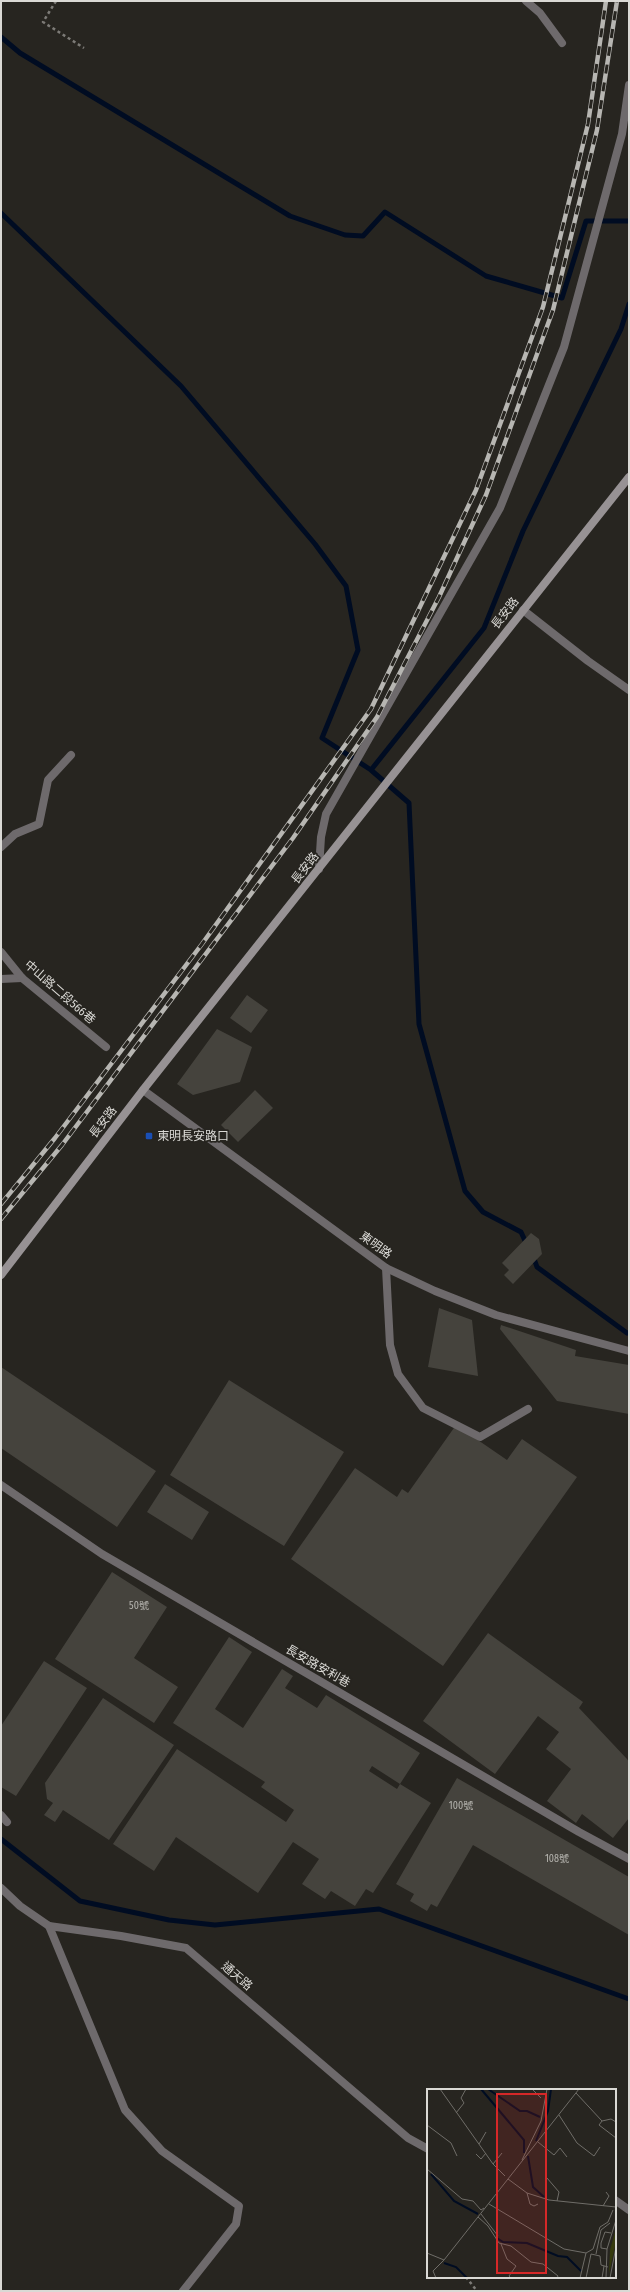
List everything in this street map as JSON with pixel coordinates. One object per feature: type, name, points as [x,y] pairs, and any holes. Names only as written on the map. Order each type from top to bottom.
[{"type":"main road","name":"長安路","points":[[1,1275],[144,1090],[629,477]]},
{"type":"street","points":[[526,1],[540,13],[562,43]]},
{"type":"street","points":[[319,869],[321,837],[326,814],[500,508],[564,347],[622,134],[629,85]]},
{"type":"street","points":[[523,610],[588,661],[629,690]]},
{"type":"street","points":[[1,847],[14,834],[39,824],[48,780],[71,754]]},
{"type":"street","name":"中山路二段566巷","points":[[1,952],[22,978],[106,1047]]},
{"type":"street","points":[[1,979],[22,978]]},
{"type":"street","name":"東明路","points":[[144,1090],[386,1268],[435,1291],[496,1316],[629,1351]]},
{"type":"street","points":[[386,1268],[390,1345],[398,1374],[422,1408],[480,1437],[528,1409]]},
{"type":"street","name":"長安路安利巷","points":[[1,1485],[102,1554],[579,1832],[629,1859]]},
{"type":"street","points":[[1,1815],[7,1822]]},
{"type":"street","name":"通天路","points":[[1,1888],[20,1906],[50,1926],[121,1936],[186,1948],[408,2138],[427,2148]]},
{"type":"street","points":[[50,1926],[125,2110],[162,2151],[239,2206],[236,2224],[182,2291]]},
{"type":"street","points":[[616,2201],[629,2210]]},
{"type":"path","points":[[56,1],[43,22],[84,48]]},
{"type":"path","points":[[467,2278],[477,2291]]},
{"type":"building","points":[[247,995],[268,1010],[251,1033],[230,1018]]},
{"type":"building","points":[[217,1029],[252,1047],[240,1082],[193,1095],[177,1084]]},
{"type":"building","points":[[255,1090],[273,1108],[238,1142],[221,1125]]},
{"type":"building","points":[[531,1233],[539,1239],[542,1254],[513,1284],[504,1275],[509,1270],[502,1263]]},
{"type":"building","points":[[439,1308],[472,1320],[478,1376],[428,1367]]},
{"type":"building","points":[[501,1325],[576,1350],[575,1356],[629,1365],[629,1414],[557,1401],[500,1329]]},
{"type":"building","points":[[1,1367],[156,1471],[117,1527],[1,1448]]},
{"type":"building","points":[[229,1380],[344,1452],[284,1546],[170,1475]]},
{"type":"building","points":[[456,1425],[507,1460],[522,1439],[577,1477],[443,1666],[291,1559],[355,1468],[397,1497],[402,1489],[408,1493]]},
{"type":"building","points":[[165,1484],[209,1512],[192,1540],[147,1512]]},
{"type":"building","points":[[112,1572],[167,1607],[134,1658],[178,1687],[154,1723],[55,1659]]},
{"type":"building","points":[[488,1633],[583,1702],[579,1708],[629,1762],[629,1818],[613,1838],[582,1814],[576,1823],[547,1801],[571,1769],[546,1749],[559,1732],[538,1716],[495,1774],[423,1721]]},
{"type":"building","points":[[229,1637],[252,1652],[215,1709],[243,1728],[282,1669],[293,1676],[285,1688],[317,1708],[326,1695],[420,1753],[400,1784],[431,1803],[373,1893],[366,1889],[355,1906],[331,1891],[325,1899],[302,1884],[319,1859],[293,1842],[258,1893],[176,1837],[154,1871],[113,1844],[177,1749],[286,1822],[294,1810],[261,1787],[265,1782],[173,1723]],"holes":[[[372,1766],[400,1784],[397,1789],[369,1771]]]},
{"type":"building","points":[[44,1661],[87,1688],[16,1796],[1,1787],[1,1726]]},
{"type":"building","points":[[103,1698],[174,1745],[109,1840],[63,1810],[55,1822],[44,1815],[53,1803],[47,1799],[45,1783]]},
{"type":"building","points":[[457,1778],[629,1877],[629,1935],[473,1845],[437,1907],[431,1904],[427,1911],[410,1901],[414,1894],[396,1884]]},
{"type":"waterway","points":[[1,37],[20,53],[290,216],[345,235],[363,236],[385,212],[486,276],[562,298],[586,221],[629,221]]},
{"type":"waterway","points":[[1,213],[181,386],[315,544],[346,586],[358,650],[322,738],[371,770]]},
{"type":"waterway","points":[[527,1245],[521,1232],[483,1212],[465,1191],[419,1024],[409,803],[371,770],[484,628],[523,531],[621,329],[629,304]]},
{"type":"waterway","points":[[533,1256],[537,1267],[627,1333]]},
{"type":"waterway","points":[[1,1839],[80,1901],[169,1920],[215,1925],[379,1909],[629,1999]]},
{"type":"railway","points":[[1,1204],[55,1138],[202,944],[371,709],[476,490],[543,307],[588,124],[606,1]]},
{"type":"railway","points":[[1,1219],[62,1145],[293,838],[377,717],[439,597],[486,495],[553,310],[597,130],[617,1]]},
{"type":"place","name":"東明長安路口","points":[[149,1136]]}]
